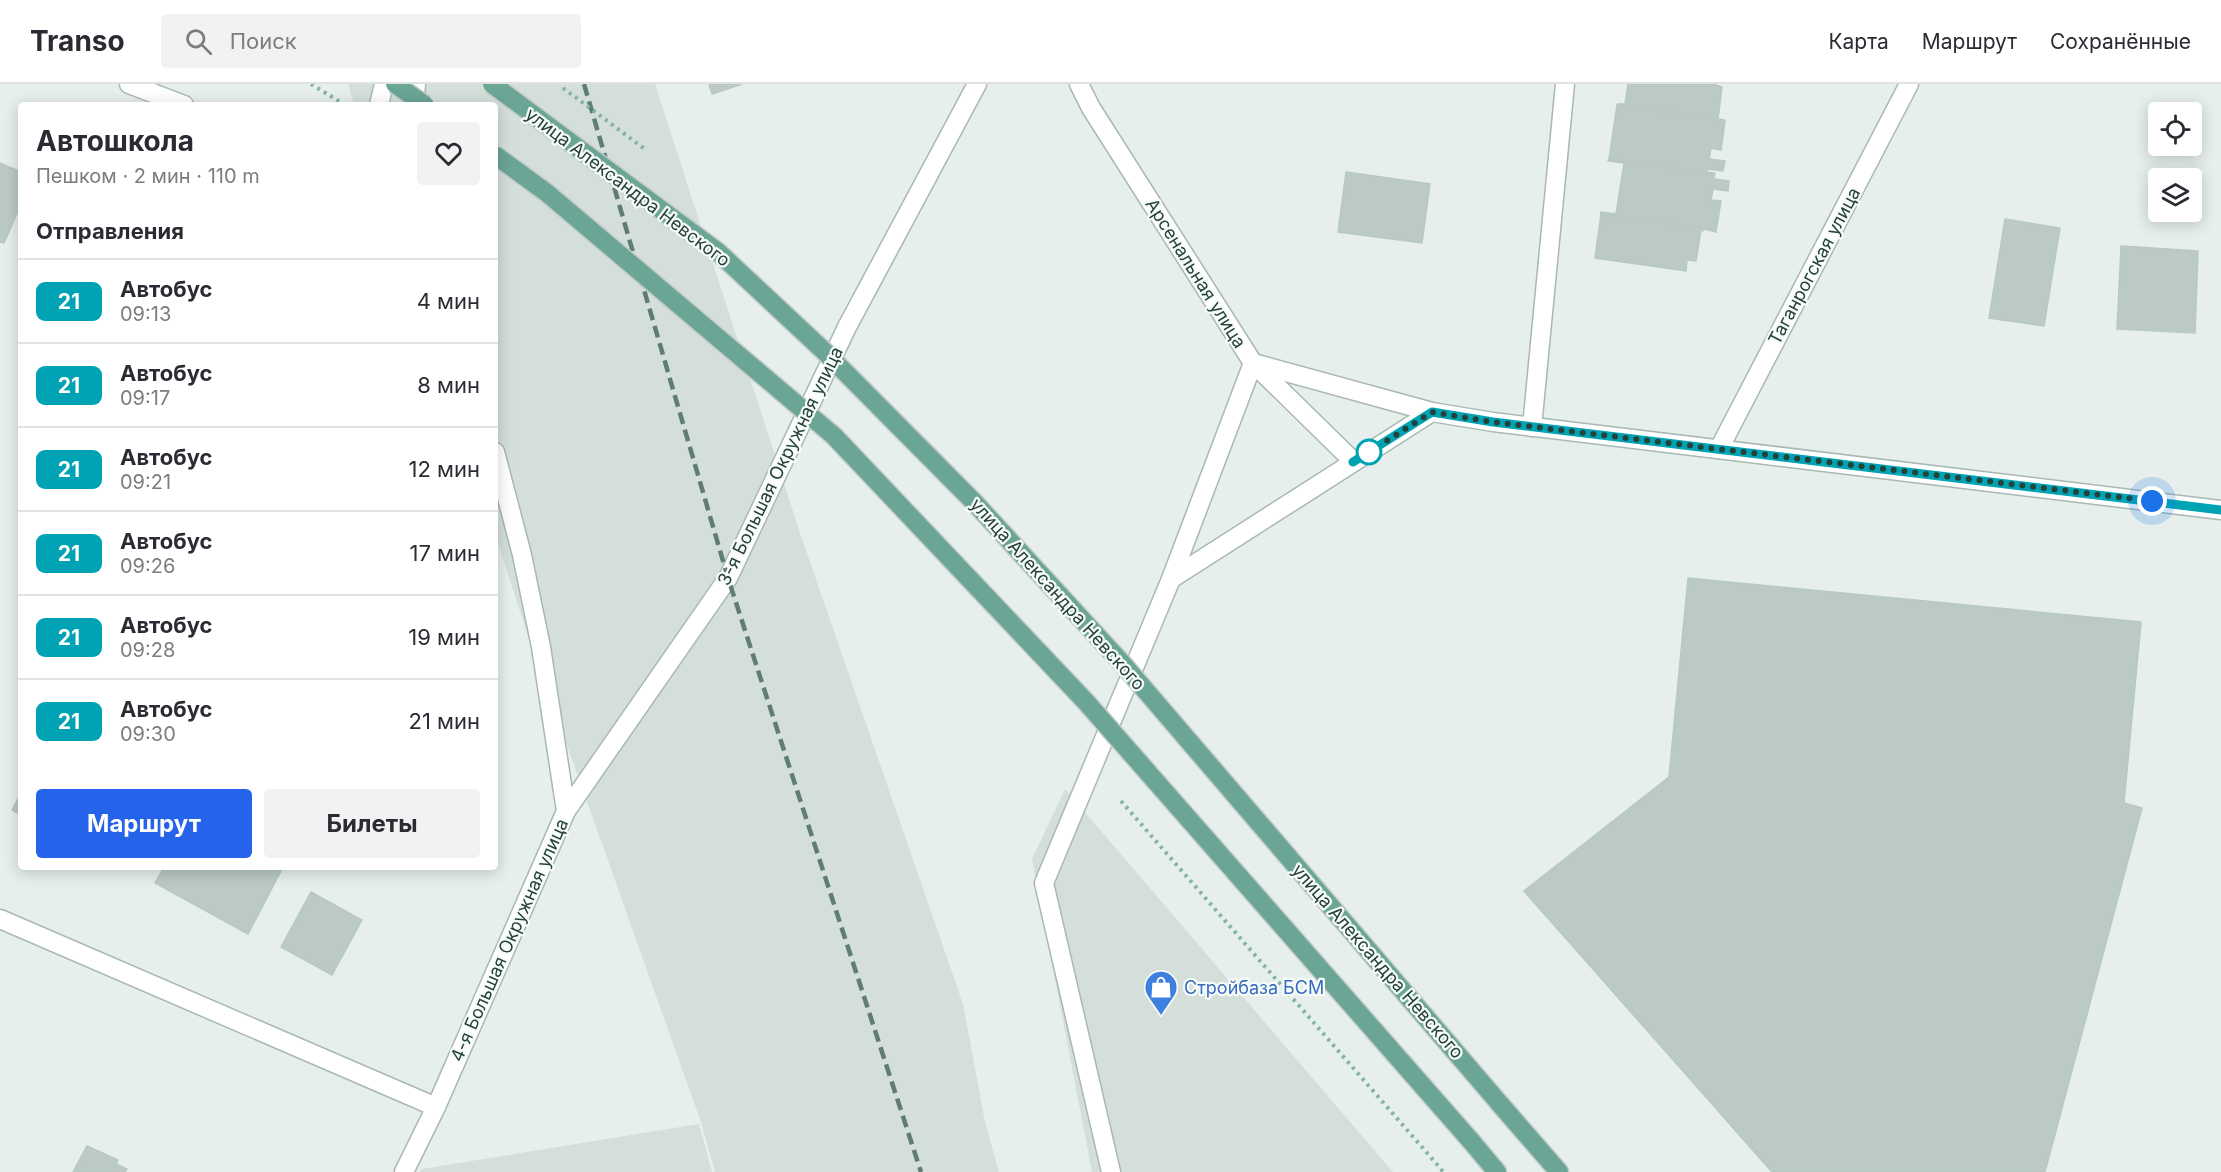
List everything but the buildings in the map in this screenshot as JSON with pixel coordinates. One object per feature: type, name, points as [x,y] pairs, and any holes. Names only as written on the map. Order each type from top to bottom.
[{"type":"main road","points":[[395,84],[421,102]]},
{"type":"main road","name":"улица Александра Невского","points":[[492,84],[718,252],[825,352],[966,493],[1122,663],[1559,1172]]},
{"type":"main road","points":[[498,157],[548,193],[834,436],[1087,703],[1497,1172]]},
{"type":"street","points":[[129,84],[176,102]]},
{"type":"street","points":[[380,102],[384,84]]},
{"type":"street","points":[[414,102],[416,84]]},
{"type":"street","name":"3-я Большая Окружная улица","points":[[566,811],[728,578],[847,327],[977,84]]},
{"type":"street","name":"Арсенальная улица","points":[[1079,84],[1097,118],[1253,363],[1432,412],[1493,422],[2221,510]]},
{"type":"street","points":[[1532,426],[1565,84]]},
{"type":"street","name":"Таганрогская улица","points":[[1719,449],[1909,84]]},
{"type":"street","points":[[1111,1172],[1044,883],[1171,579],[1253,363],[1353,462]]},
{"type":"street","points":[[1171,579],[1432,412]]},
{"type":"street","name":"4-я Большая Окружная улица","points":[[404,1172],[436,1107],[566,811],[541,648],[522,555],[498,463]]},
{"type":"street","points":[[0,920],[436,1107]]},
{"type":"path","points":[[311,84],[341,102]]},
{"type":"path","points":[[1117,796],[1442,1171]]},
{"type":"shaded area","points":[[348,84],[655,84],[800,533],[963,1004],[985,1122],[999,1172],[715,1172],[701,1122],[526,630],[498,543],[498,102],[353,102]]},
{"type":"shaded area","name":"Стройбаза БСМ","points":[[1065,789],[1393,1172],[1092,1172],[1032,859]]},
{"type":"shaded area","points":[[699,1124],[712,1172],[420,1172],[422,1169]]},
{"type":"railway","points":[[584,84],[728,578],[921,1172]]},
{"type":"bus line","name":"21","points":[[1353,462],[1432,412],[1493,422],[2221,510]]},
{"type":"place","name":"Стройбаза БСМ","points":[[1161,1016]]},
{"type":"route","points":[[1369,452],[1432,412],[1493,422],[2152,501]]}]
